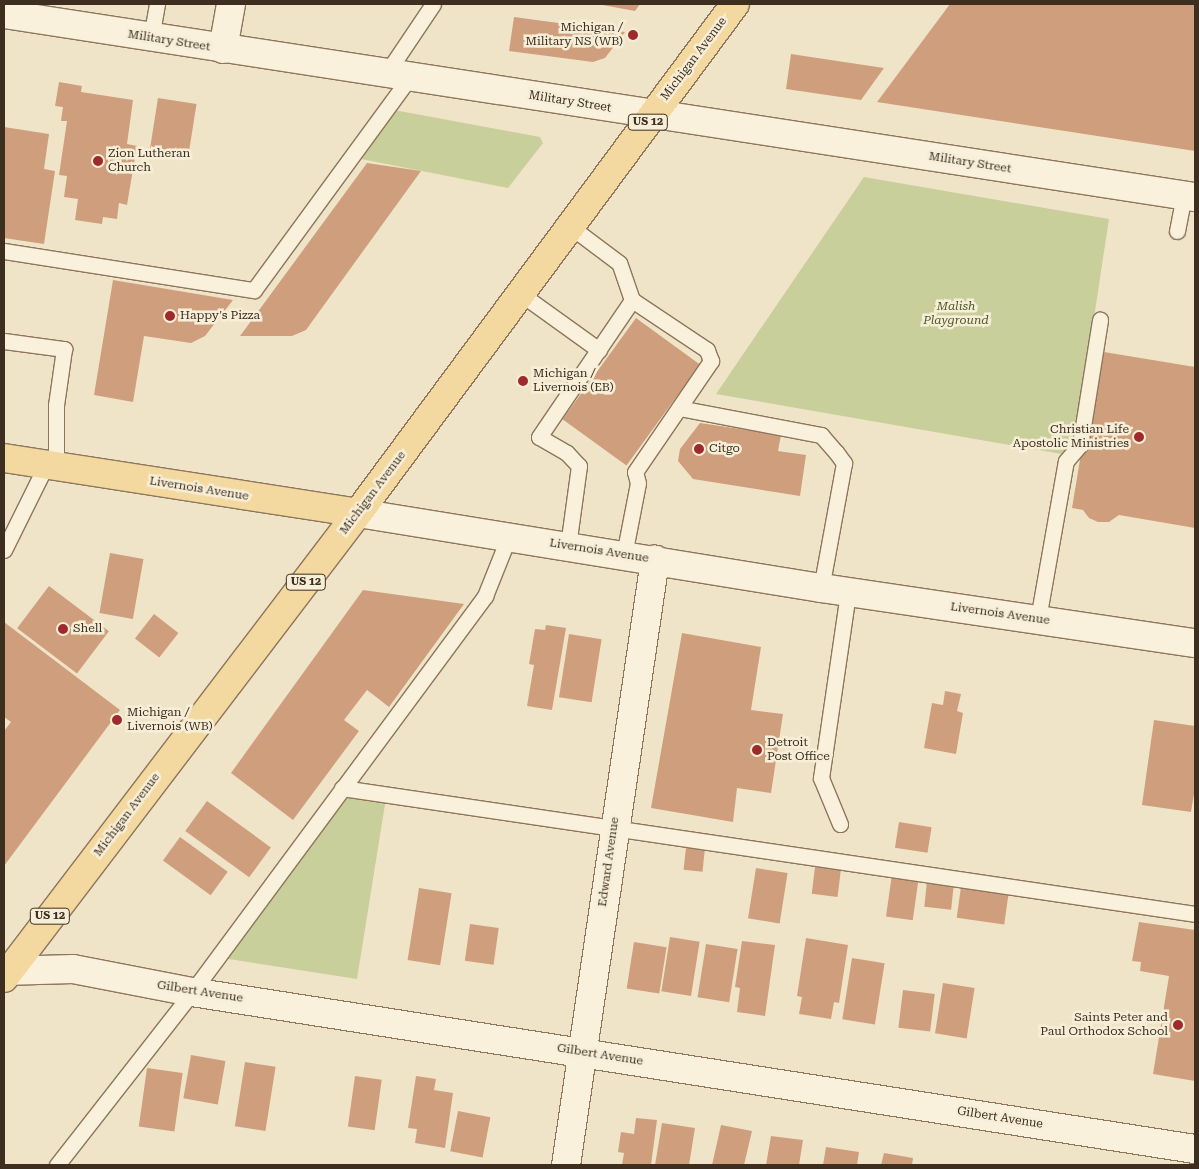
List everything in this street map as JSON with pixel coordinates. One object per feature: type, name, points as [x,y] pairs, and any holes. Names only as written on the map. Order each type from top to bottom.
[{"type":"main road","name":"Michigan Avenue","points":[[5,973],[358,513],[735,4]]},
{"type":"main road","name":"Livernois Avenue","points":[[4,458],[358,513]]},
{"type":"street","points":[[223,49],[231,4]]},
{"type":"street","name":"Military Street","points":[[4,14],[398,76],[1190,196]]},
{"type":"street","name":"Livernois Avenue","points":[[358,513],[624,554],[821,588],[1195,643]]},
{"type":"street","name":"Edward Avenue","points":[[566,1165],[584,1053],[614,826],[655,560]]},
{"type":"street","name":"Gilbert Avenue","points":[[5,973],[73,969],[192,992],[1195,1149]]},
{"type":"lane","points":[[151,38],[157,4]]},
{"type":"lane","points":[[4,251],[254,290],[398,76],[432,4]]},
{"type":"lane","points":[[1177,231],[1190,196]]},
{"type":"lane","points":[[571,227],[620,263],[632,300],[707,350],[711,361],[635,472],[638,483],[624,554]]},
{"type":"lane","points":[[521,294],[599,350]]},
{"type":"lane","points":[[568,546],[579,466],[567,453],[539,437],[632,300]]},
{"type":"lane","points":[[1038,619],[1066,461],[1080,446],[1100,320]]},
{"type":"lane","points":[[4,342],[64,349],[56,405],[51,466],[4,550]]},
{"type":"lane","points":[[679,408],[821,435],[836,452],[844,463],[821,588]]},
{"type":"lane","points":[[57,1165],[192,992],[485,596],[508,536]]},
{"type":"lane","points":[[840,824],[821,778],[848,592]]},
{"type":"lane","points":[[342,788],[614,826],[1195,914]]},
{"type":"green space","points":[[394,110],[540,137],[543,143],[508,188],[361,159]]},
{"type":"green space","name":"Malish Playground","points":[[864,177],[1109,219],[1073,456],[716,394]]},
{"type":"green space","points":[[342,791],[386,798],[357,979],[216,957]]},
{"type":"building","points":[[597,4],[640,4],[635,11]]},
{"type":"building","points":[[950,4],[1195,4],[1195,151],[877,102]]},
{"type":"building","points":[[514,17],[625,32],[605,58],[593,62],[509,51]]},
{"type":"building","points":[[791,54],[884,68],[861,100],[786,89]]},
{"type":"building","name":"Zion Lutheran Church","points":[[59,82],[82,86],[81,92],[133,100],[127,144],[137,146],[127,205],[119,203],[117,219],[103,217],[102,224],[75,220],[78,199],[64,197],[67,176],[59,175],[67,121],[61,121],[63,107],[55,106]]},
{"type":"building","points":[[158,98],[197,104],[188,158],[149,152]]},
{"type":"building","points":[[4,127],[49,134],[44,169],[55,171],[44,244],[4,238]]},
{"type":"building","points":[[367,163],[421,171],[306,330],[292,336],[240,336]]},
{"type":"building","points":[[113,280],[233,300],[205,336],[191,343],[144,336],[133,402],[94,395]]},
{"type":"building","points":[[636,318],[700,364],[626,466],[563,419]]},
{"type":"building","name":"Christian Life Apostolic Ministries","points":[[1098,351],[1195,367],[1195,528],[1119,515],[1109,522],[1098,522],[1089,518],[1083,510],[1072,508]]},
{"type":"building","points":[[700,423],[781,435],[778,451],[806,455],[800,496],[693,479],[678,461],[680,449]]},
{"type":"building","points":[[110,553],[143,559],[133,619],[99,613]]},
{"type":"building","name":"Shell","points":[[49,586],[109,631],[77,673],[17,628]]},
{"type":"building","points":[[363,590],[464,604],[389,707],[367,690],[344,720],[359,731],[293,820],[231,773]]},
{"type":"building","points":[[154,614],[178,633],[159,658],[135,638]]},
{"type":"building","points":[[4,622],[120,710],[4,866],[4,731],[11,722],[4,717]]},
{"type":"building","points":[[546,625],[566,628],[552,710],[527,706],[534,665],[529,664],[535,629],[545,630]]},
{"type":"building","points":[[682,633],[761,647],[751,710],[783,714],[771,793],[737,788],[733,822],[651,808]]},
{"type":"building","points":[[569,634],[602,639],[592,702],[559,697]]},
{"type":"building","points":[[945,691],[961,694],[957,711],[963,713],[956,754],[924,748],[932,703],[943,705]]},
{"type":"building","points":[[1154,720],[1195,726],[1195,788],[1191,812],[1142,805]]},
{"type":"building","points":[[207,801],[271,847],[249,877],[185,831]]},
{"type":"building","points":[[899,822],[932,827],[928,853],[895,848]]},
{"type":"building","points":[[180,837],[228,872],[211,895],[163,860]]},
{"type":"building","points":[[686,847],[705,849],[702,872],[684,870]]},
{"type":"building","points":[[815,867],[841,870],[838,897],[812,894]]},
{"type":"building","points":[[756,868],[788,873],[780,923],[748,918]]},
{"type":"building","points":[[892,874],[919,878],[913,920],[886,917]]},
{"type":"building","points":[[927,881],[954,884],[951,910],[924,907]]},
{"type":"building","points":[[961,887],[1009,894],[1004,924],[957,918]]},
{"type":"building","points":[[419,888],[452,893],[440,965],[408,960]]},
{"type":"building","name":"Saints Peter and Paul Orthodox School","points":[[1139,922],[1195,930],[1195,1081],[1153,1074],[1169,976],[1140,971],[1141,962],[1132,961]]},
{"type":"building","points":[[470,924],[499,928],[494,965],[465,961]]},
{"type":"building","points":[[670,937],[700,942],[691,996],[661,991]]},
{"type":"building","points":[[806,938],[848,945],[839,1003],[834,1002],[831,1019],[799,1014],[802,997],[797,996]]},
{"type":"building","points":[[742,941],[775,945],[765,1016],[737,1012],[740,988],[735,987]]},
{"type":"building","points":[[634,942],[667,947],[659,994],[627,988]]},
{"type":"building","points":[[706,944],[738,949],[729,1002],[698,997]]},
{"type":"building","points":[[852,958],[885,963],[875,1024],[842,1019]]},
{"type":"building","points":[[943,983],[975,988],[967,1038],[935,1033]]},
{"type":"building","points":[[903,990],[935,994],[930,1032],[898,1028]]},
{"type":"building","points":[[191,1055],[225,1061],[218,1104],[183,1098]]},
{"type":"building","points":[[245,1062],[276,1067],[265,1131],[235,1126]]},
{"type":"building","points":[[147,1068],[183,1073],[174,1131],[139,1126]]},
{"type":"building","points":[[355,1076],[382,1080],[375,1130],[348,1127]]},
{"type":"building","points":[[416,1076],[436,1079],[434,1090],[453,1093],[445,1148],[415,1143],[417,1129],[408,1128]]},
{"type":"building","points":[[458,1111],[490,1117],[483,1158],[450,1151]]},
{"type":"building","points":[[636,1118],[657,1120],[651,1165],[622,1165],[624,1153],[618,1152],[621,1132],[634,1134]]},
{"type":"building","points":[[662,1123],[695,1128],[689,1165],[655,1165]]},
{"type":"building","points":[[721,1125],[752,1131],[744,1165],[712,1165]]},
{"type":"building","points":[[771,1136],[803,1140],[799,1165],[766,1165]]},
{"type":"building","points":[[826,1147],[859,1152],[857,1165],[823,1165]]},
{"type":"building","points":[[884,1153],[913,1158],[912,1165],[881,1165]]},
{"type":"place","name":"Michigan / Military NS (WB)","points":[[633,35]]},
{"type":"place","name":"Zion Lutheran Church","points":[[98,161]]},
{"type":"place","name":"Happy's Pizza","points":[[170,316]]},
{"type":"place","name":"Michigan / Livernois (EB)","points":[[523,381]]},
{"type":"place","name":"Christian Life Apostolic Ministries","points":[[1139,437]]},
{"type":"place","name":"Citgo","points":[[699,449]]},
{"type":"place","name":"Shell","points":[[63,629]]},
{"type":"place","name":"Michigan / Livernois (WB)","points":[[117,720]]},
{"type":"place","name":"Detroit Post Office","points":[[757,750]]},
{"type":"place","name":"Saints Peter and Paul Orthodox School","points":[[1178,1025]]}]
